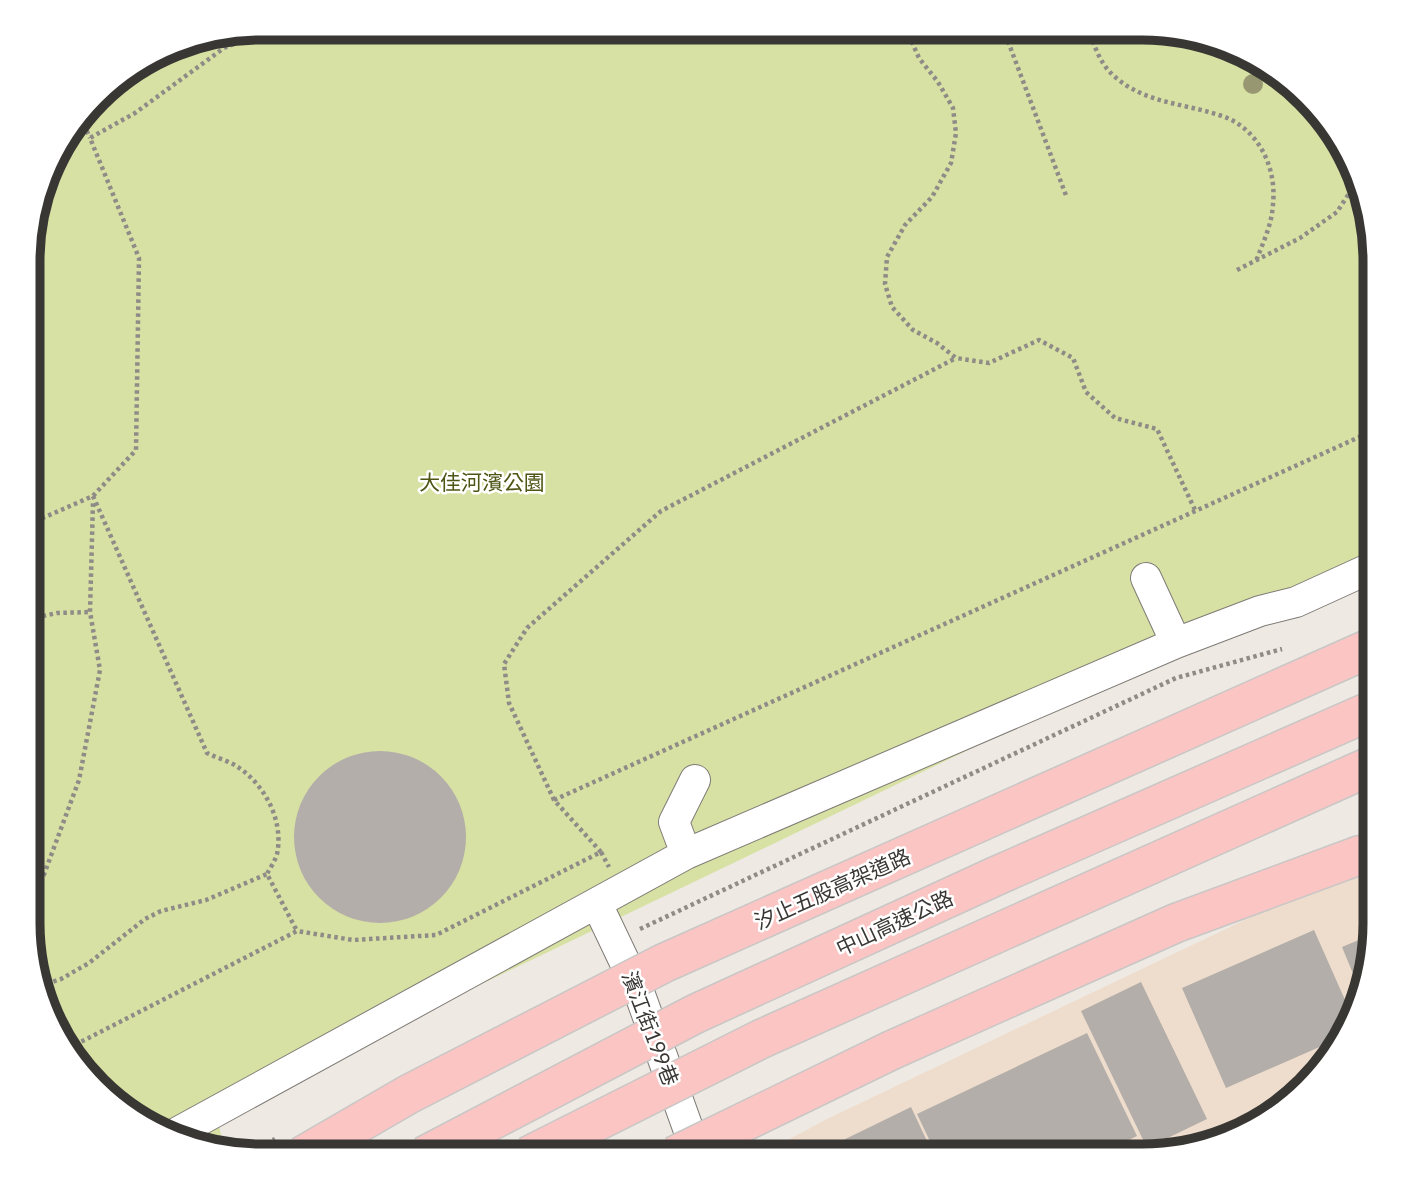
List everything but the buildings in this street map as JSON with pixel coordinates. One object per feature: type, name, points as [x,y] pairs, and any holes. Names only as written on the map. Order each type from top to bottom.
[{"type":"highway","name":"汐止五股高架道路","points":[[323,1144],[409,1094],[664,962],[1363,652]]},
{"type":"highway","name":"中山高速公路","points":[[447,1144],[695,1014],[996,876],[1363,714]]},
{"type":"highway","points":[[553,1144],[761,1039],[1363,769]]},
{"type":"highway","points":[[700,1144],[892,1050],[1176,923],[1363,855]]},
{"type":"lane","points":[[183,1129],[686,854],[1176,643],[1260,611],[1296,602],[1362,572]]},
{"type":"lane","points":[[1146,578],[1176,643]]},
{"type":"lane","points":[[686,854],[674,822],[695,780]]},
{"type":"lane","name":"濱江街199巷","points":[[608,898],[694,1144]]},
{"type":"path","points":[[90,138],[135,113],[224,48],[240,41]]},
{"type":"path","points":[[911,41],[919,58],[939,82],[953,108],[956,133],[951,163],[932,197],[905,225],[887,257],[885,284],[892,307],[913,330],[937,343],[956,358],[989,363],[1039,340],[1073,358],[1086,392],[1115,418],[1157,429],[1195,510]]},
{"type":"path","points":[[1008,41],[1067,198]]},
{"type":"path","points":[[1092,41],[1097,54],[1112,74],[1137,92],[1163,103],[1221,115],[1242,127],[1261,145],[1272,172],[1273,204],[1256,261]]},
{"type":"path","points":[[40,519],[93,496],[136,450],[139,258],[85,127]]},
{"type":"path","points":[[1237,270],[1300,239],[1337,212],[1351,191]]},
{"type":"path","points":[[608,898],[601,852],[554,800],[509,703],[504,664],[527,628],[660,511],[956,358]]},
{"type":"path","points":[[554,800],[1362,436]]},
{"type":"path","points":[[41,883],[79,780],[100,670],[90,612],[93,496]]},
{"type":"path","points":[[49,983],[89,963],[145,919],[161,911],[206,900],[267,874],[276,858],[278,842],[275,816],[251,777],[236,766],[207,753],[93,496]]},
{"type":"path","points":[[41,617],[90,612]]},
{"type":"path","points":[[76,1044],[297,932],[354,940],[436,935],[601,852]]},
{"type":"path","points":[[267,874],[297,932]]},
{"type":"shaded area","points":[[1363,864],[1363,923],[1359,966],[1340,1021],[1326,1046],[1298,1079],[1276,1098],[1240,1121],[1199,1136],[1156,1143],[781,1143],[827,1119]]},
{"type":"green space","name":"大佳河濱公園","points":[[261,40],[1156,41],[1199,48],[1240,63],[1265,77],[1298,105],[1317,127],[1340,163],[1355,204],[1361,232],[1362,578],[1045,713],[307,1068],[218,1121],[222,1141],[176,1127],[138,1107],[105,1079],[77,1046],[57,1008],[44,966],[41,937],[42,232],[52,190],[70,151],[95,115],[115,95],[138,77],[176,57],[218,44]]}]
